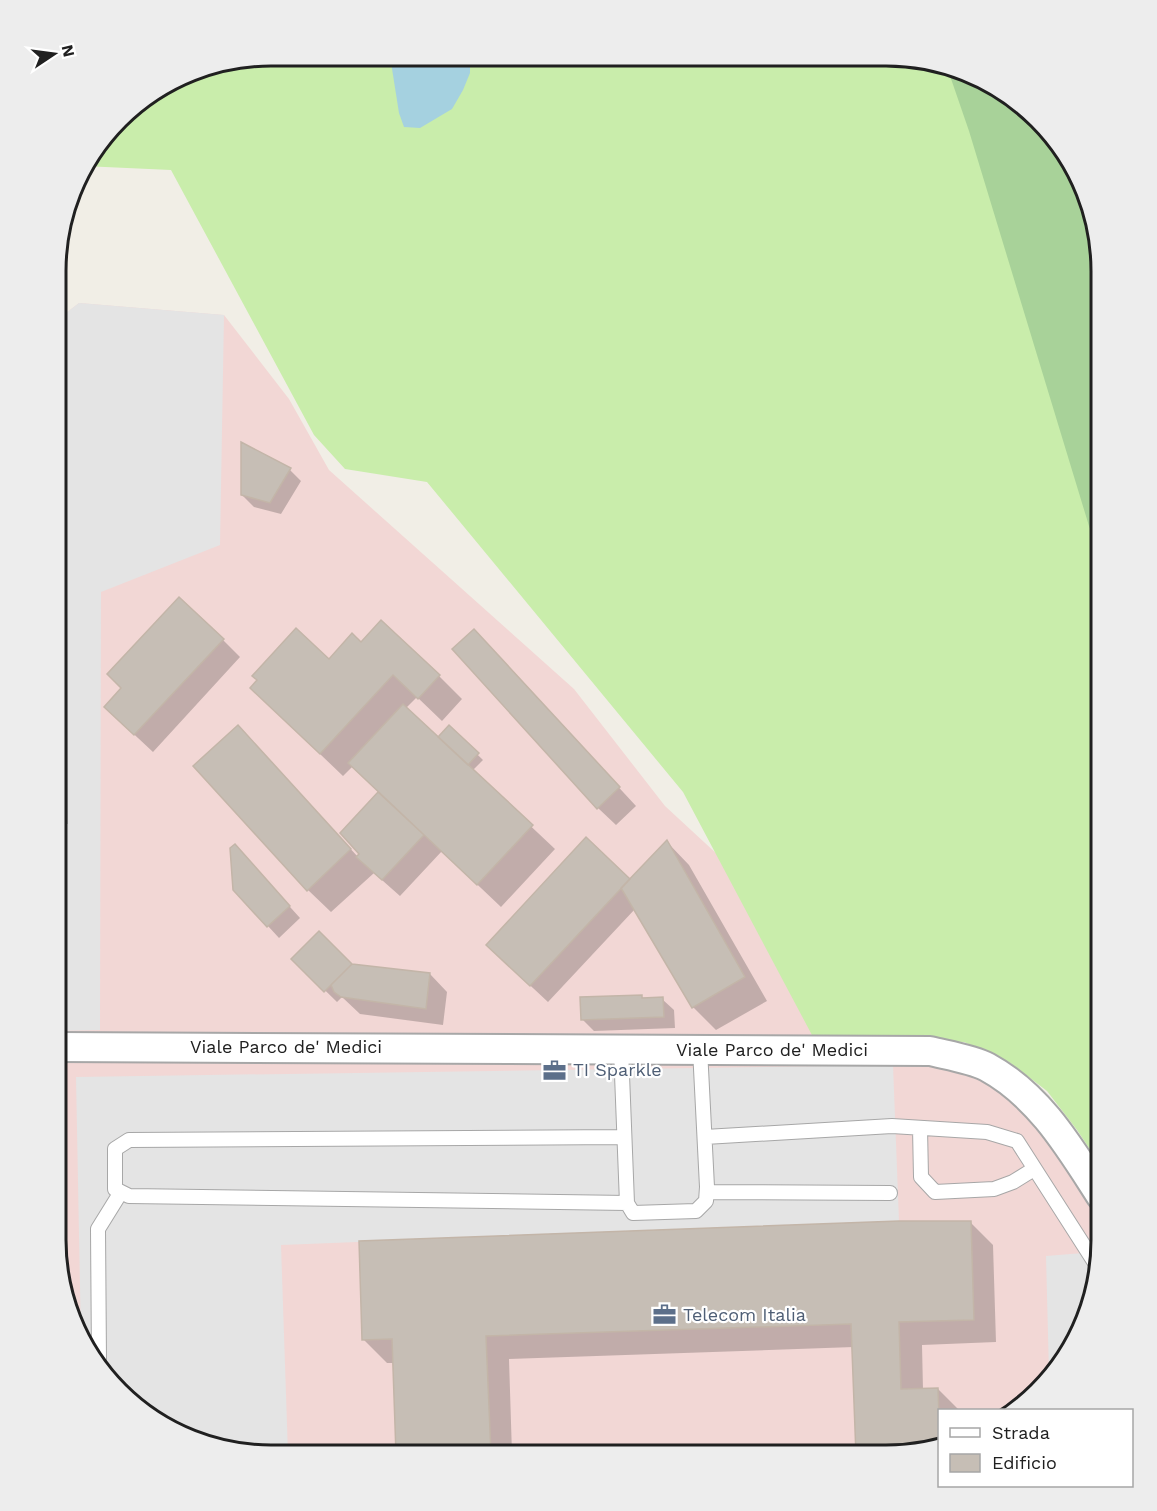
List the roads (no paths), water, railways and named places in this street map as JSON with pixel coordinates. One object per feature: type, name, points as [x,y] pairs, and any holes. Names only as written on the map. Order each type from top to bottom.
[{"type":"street","name":"Viale Parco de' Medici","points":[[66,1047],[930,1051],[986,1066],[1029,1097],[1059,1131],[1091,1181]]},
{"type":"lane","points":[[621,1049],[627,1203],[633,1213],[696,1211],[706,1201],[700,1049]]},
{"type":"lane","points":[[705,1137],[892,1126],[987,1132],[1017,1141],[1091,1256]]},
{"type":"lane","points":[[920,1128],[921,1177],[935,1192],[994,1189],[1013,1182],[1034,1169]]},
{"type":"lane","points":[[624,1137],[129,1140],[116,1149],[115,1189],[129,1196],[627,1203]]},
{"type":"lane","points":[[99,1351],[98,1229],[121,1192]]},
{"type":"lane","points":[[707,1192],[890,1193]]},
{"type":"water","points":[[392,66],[470,66],[470,73],[463,90],[452,109],[420,128],[404,127],[399,113]]},
{"type":"place","name":"TI Sparkle","points":[[555,1070]]},
{"type":"place","name":"Telecom Italia","points":[[665,1315]]}]
